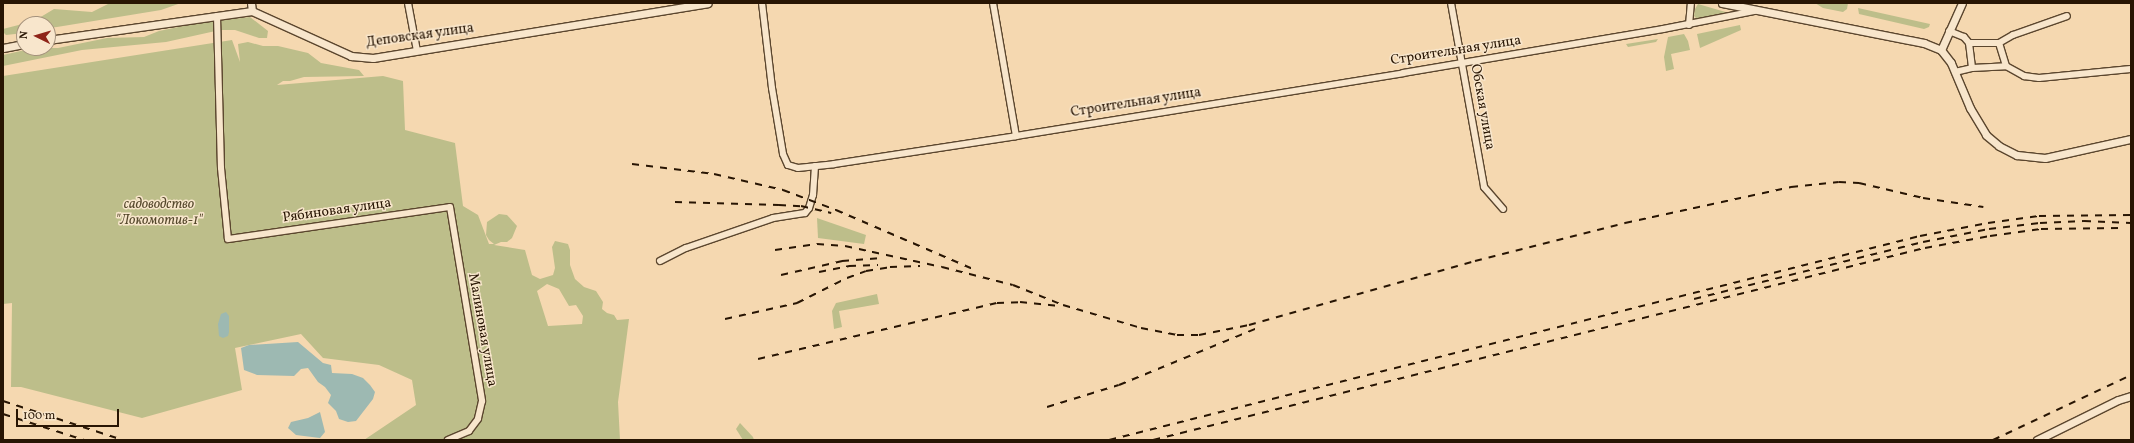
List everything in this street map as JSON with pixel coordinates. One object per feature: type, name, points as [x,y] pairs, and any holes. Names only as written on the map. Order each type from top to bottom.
[{"type":"street","points":[[56,39],[252,11],[251,3]]},
{"type":"street","points":[[408,3],[417,51]]},
{"type":"street","name":"Деповская улица","points":[[252,11],[316,41],[357,57],[373,58],[708,3]]},
{"type":"street","name":"Строительная улица","points":[[762,3],[772,88],[783,154],[788,165],[798,168],[1016,136],[1461,63],[1690,25],[1755,11],[1924,43],[1941,50]]},
{"type":"street","points":[[993,3],[1016,136]]},
{"type":"street","name":"Обская улица","points":[[1451,3],[1484,187],[1503,209]]},
{"type":"street","points":[[1690,25],[1691,3]]},
{"type":"street","points":[[1722,3],[1755,11]]},
{"type":"street","points":[[1962,3],[1941,50],[1951,63],[1977,122],[1992,141],[2006,150],[2025,157],[2045,158],[2131,139]]},
{"type":"street","name":"Рябиновая улица","points":[[217,16],[221,168],[228,239],[450,207]]},
{"type":"street","points":[[1969,43],[2000,43],[2013,35],[2067,16]]},
{"type":"street","points":[[1949,32],[1964,37],[1969,43],[1972,68]]},
{"type":"street","points":[[2000,43],[2006,66]]},
{"type":"street","points":[[3,48],[16,46]]},
{"type":"street","points":[[1954,72],[1972,68],[2006,66],[2024,76],[2039,78],[2131,69]]},
{"type":"street","points":[[660,261],[686,248],[773,218],[805,213],[809,208],[813,195],[815,166]]},
{"type":"street","name":"Малиновая улица","points":[[448,440],[469,432],[478,419],[482,401],[450,207]]},
{"type":"street","points":[[2036,440],[2118,400],[2131,396]]},
{"type":"green space","points":[[110,3],[181,3],[161,10],[56,27],[56,16],[42,16],[54,9],[92,12]]},
{"type":"green space","points":[[1815,3],[1848,3],[1847,9],[1843,12],[1823,8]]},
{"type":"green space","points":[[1698,4],[1729,13],[1697,19],[1694,16],[1695,9]]},
{"type":"green space","points":[[1858,8],[1930,24],[1929,27],[1924,29],[1859,14]]},
{"type":"green space","points":[[250,17],[268,31],[267,38],[259,38],[235,30],[220,30],[166,42],[82,50],[56,55],[56,48],[107,38],[144,37],[159,31],[198,23]]},
{"type":"green space","points":[[1740,25],[1741,30],[1700,48],[1697,34]]},
{"type":"green space","points":[[16,26],[16,34],[6,35],[3,32],[3,29]]},
{"type":"green space","points":[[1684,34],[1688,41],[1690,50],[1671,54],[1674,69],[1666,71],[1664,57],[1668,37]]},
{"type":"green space","points":[[1658,39],[1656,42],[1628,47],[1626,44]]},
{"type":"green space","name":"садоводство \"Локомотив-1\"","points":[[232,40],[240,62],[238,44],[248,42],[263,46],[278,46],[308,53],[321,63],[359,70],[364,76],[304,77],[290,81],[283,81],[277,85],[383,76],[403,81],[405,130],[455,143],[463,206],[478,215],[489,244],[494,244],[486,235],[487,222],[499,214],[507,215],[517,226],[512,238],[507,242],[501,242],[494,245],[525,250],[532,275],[540,279],[553,275],[555,268],[552,247],[555,241],[568,244],[570,250],[570,265],[575,279],[584,287],[596,291],[603,302],[602,309],[607,313],[614,315],[617,320],[629,319],[618,402],[620,440],[364,440],[416,405],[412,380],[379,365],[323,358],[301,334],[235,348],[242,390],[142,418],[21,387],[11,387],[12,303],[3,304],[3,76]],"holes":[[[547,284],[559,289],[569,306],[576,305],[583,316],[582,324],[548,326],[537,291]]]},
{"type":"green space","points":[[16,52],[16,56],[52,56],[3,66],[3,55]]},
{"type":"green space","points":[[817,218],[866,235],[864,244],[818,238]]},
{"type":"green space","points":[[877,294],[879,304],[839,311],[842,327],[834,329],[832,311],[836,303]]},
{"type":"green space","points":[[740,423],[754,440],[743,440],[736,429]]},
{"type":"water","points":[[226,312],[229,316],[229,332],[228,336],[223,338],[219,336],[218,324],[221,314]]},
{"type":"water","points":[[298,342],[323,363],[331,365],[332,373],[352,374],[363,378],[370,385],[375,392],[373,399],[356,421],[348,422],[339,419],[336,411],[328,403],[331,395],[325,387],[318,382],[308,368],[301,369],[294,376],[257,375],[244,370],[241,348],[249,345]]},
{"type":"water","points":[[320,412],[325,432],[320,438],[296,435],[288,428],[291,422],[308,418]]},
{"type":"railway","points":[[632,164],[714,174],[783,190],[836,210],[975,270]]},
{"type":"railway","points":[[775,250],[817,244],[845,246],[942,267],[1013,285],[1063,305],[1141,328],[1177,335],[1199,335],[1249,325],[1475,261],[1625,223],[1791,187],[1839,182],[1859,183],[1923,198],[1983,207]]},
{"type":"railway","points":[[675,202],[801,206],[831,213]]},
{"type":"railway","points":[[1109,440],[1920,236],[1988,223],[2039,216],[2131,215]]},
{"type":"railway","points":[[1694,299],[1923,242],[1989,229],[2040,223],[2084,221],[2131,223]]},
{"type":"railway","points":[[1153,440],[1925,248],[1990,236],[2041,229],[2120,228]]},
{"type":"railway","points":[[781,275],[842,261],[882,258]]},
{"type":"railway","points":[[819,272],[849,266],[878,265]]},
{"type":"railway","points":[[725,319],[797,303],[847,278],[866,271],[890,267],[920,266]]},
{"type":"railway","points":[[758,359],[997,303],[1020,302],[1057,306]]},
{"type":"railway","points":[[1047,407],[1119,385],[1260,327]]},
{"type":"railway","points":[[1993,440],[2131,375]]},
{"type":"railway","points":[[3,401],[123,440]]},
{"type":"railway","points":[[3,414],[84,440]]}]
